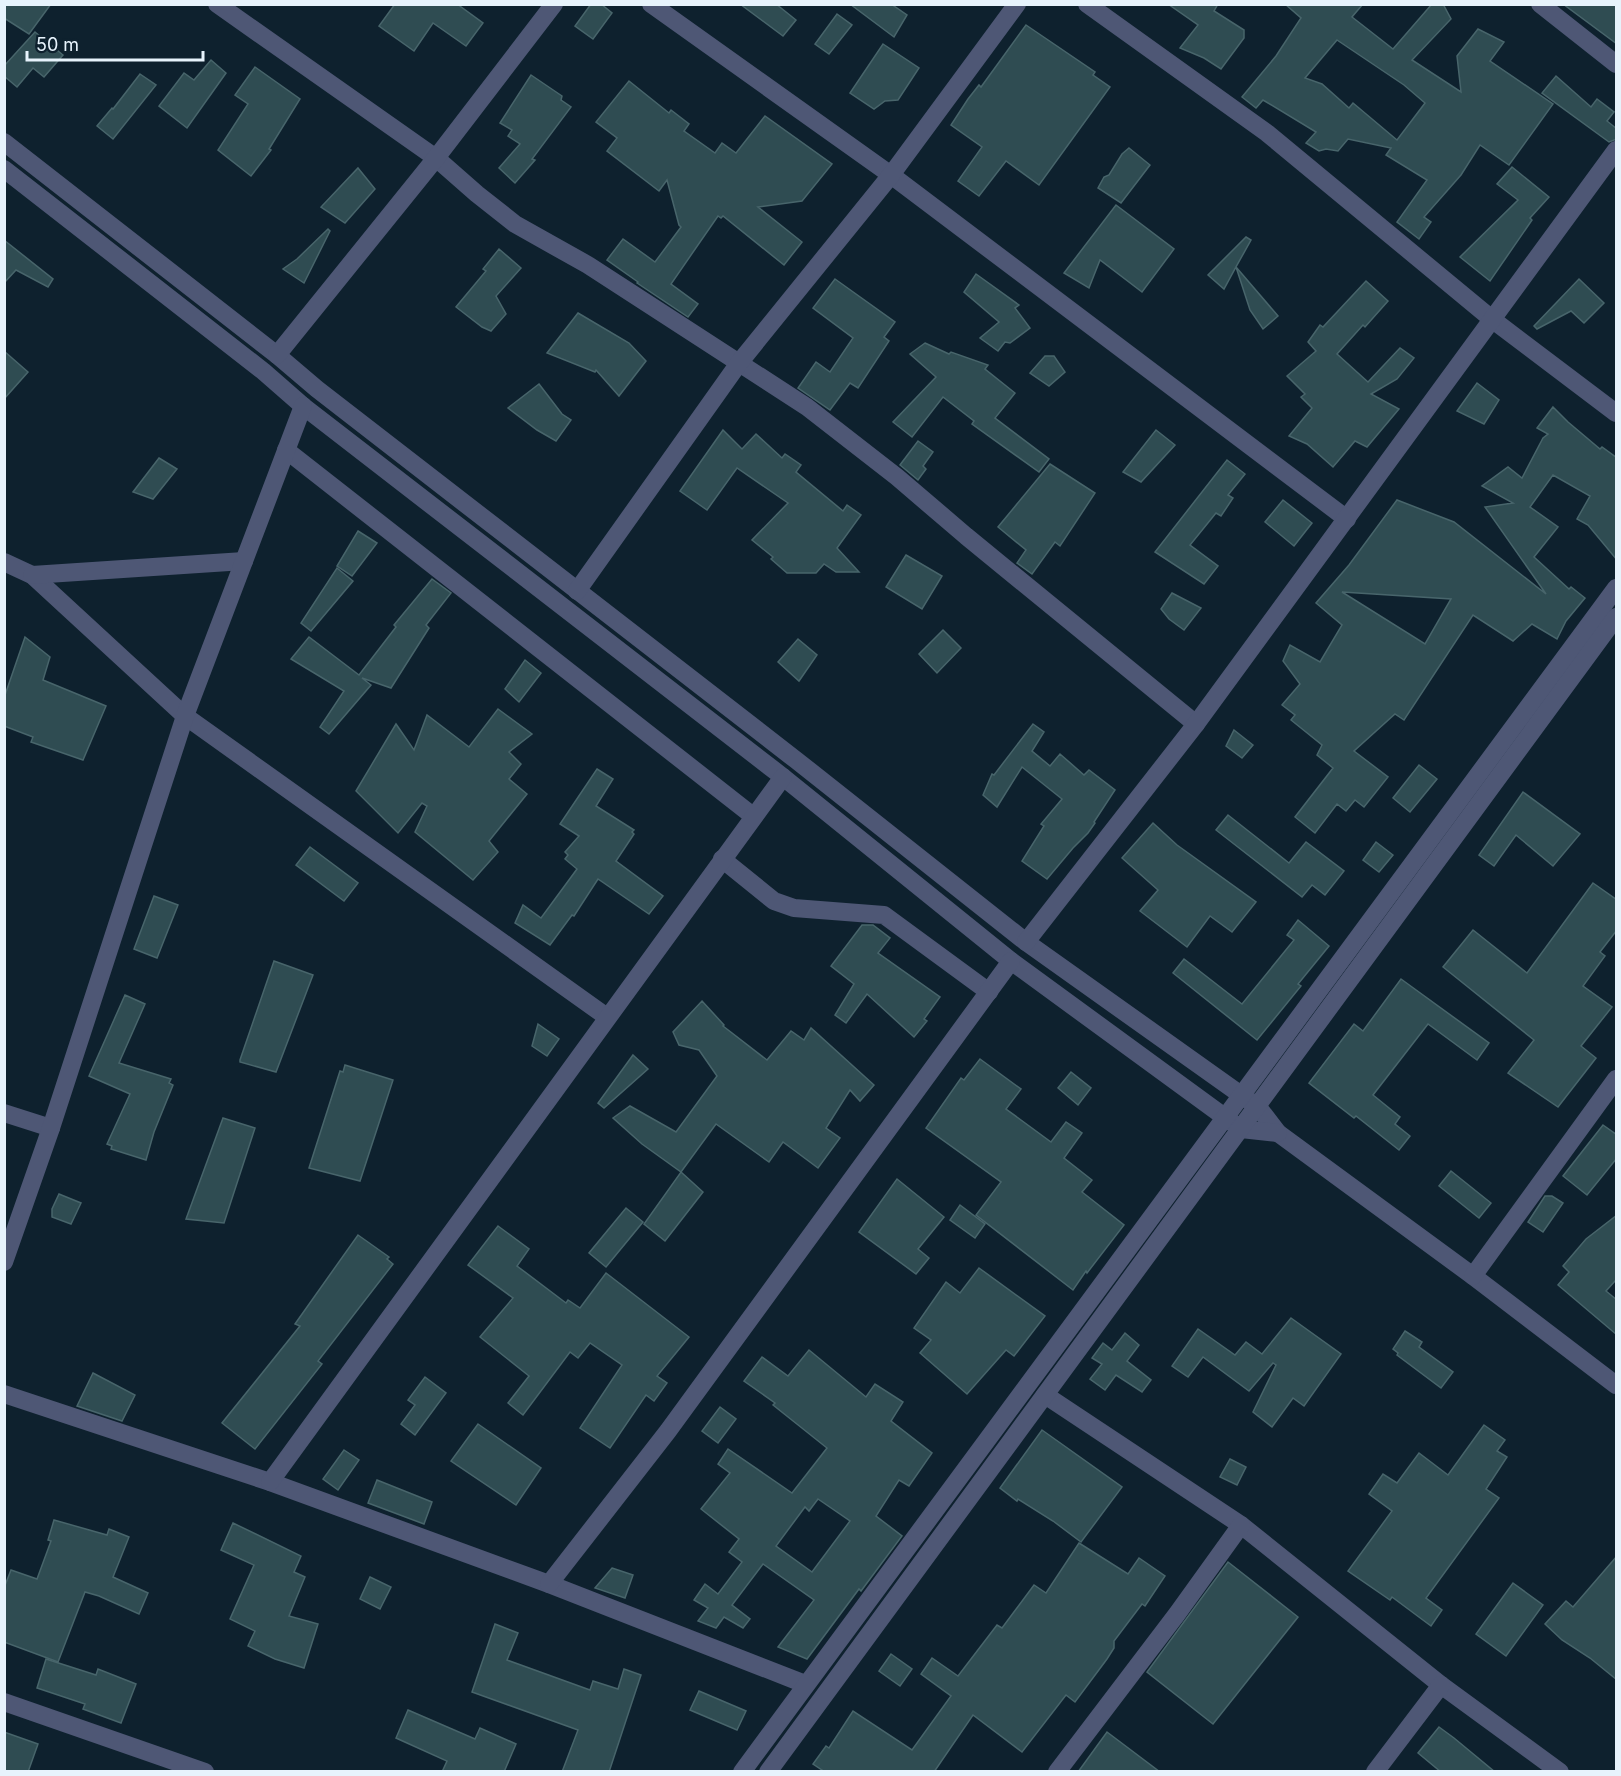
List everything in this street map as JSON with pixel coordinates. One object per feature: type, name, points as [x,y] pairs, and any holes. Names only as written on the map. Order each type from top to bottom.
[{"type":"street","points":[[217,4],[436,158],[516,224],[588,265],[807,407],[897,477],[1196,724]]},
{"type":"street","points":[[277,355],[436,158],[554,4]]},
{"type":"street","points":[[651,4],[891,175],[1347,519]]},
{"type":"street","points":[[577,591],[739,363],[891,175],[1017,4]]},
{"type":"street","points":[[1087,4],[1267,133],[1492,320],[1617,413]]},
{"type":"street","points":[[1540,4],[1617,64]]},
{"type":"street","points":[[4,142],[1026,942],[1258,1107],[1278,1133],[1617,1385]]},
{"type":"street","points":[[1026,942],[1196,724],[1617,150]]},
{"type":"street","points":[[4,169],[263,371],[303,406],[783,777],[1011,961],[1233,1124],[1278,1133]]},
{"type":"street","points":[[4,1262],[51,1128],[185,716],[303,406]]},
{"type":"street","points":[[286,450],[753,816]]},
{"type":"street","points":[[32,575],[244,561]]},
{"type":"street","points":[[4,562],[32,575],[185,716],[607,1017]]},
{"type":"street","points":[[768,1772],[1045,1395],[1233,1124],[1242,1096],[1617,588]]},
{"type":"street","points":[[742,1772],[805,1684],[1233,1124],[1258,1107],[1617,617]]},
{"type":"street","points":[[270,1482],[783,777]]},
{"type":"street","points":[[722,859],[774,901],[794,908],[884,915],[989,992]]},
{"type":"street","points":[[549,1584],[668,1431],[1011,961]]},
{"type":"street","points":[[1473,1276],[1617,1079]]},
{"type":"street","points":[[4,1113],[51,1128]]},
{"type":"street","points":[[4,1394],[270,1482],[549,1584],[805,1684]]},
{"type":"street","points":[[1045,1395],[1241,1525],[1441,1685],[1560,1772]]},
{"type":"street","points":[[1057,1772],[1178,1614],[1241,1525]]},
{"type":"street","points":[[1375,1772],[1441,1685]]},
{"type":"street","points":[[4,1702],[205,1772]]},
{"type":"building","points":[[4,4],[51,4],[29,34],[4,18]]},
{"type":"building","points":[[395,4],[457,4],[483,23],[466,46],[433,23],[414,51],[379,26]]},
{"type":"building","points":[[591,4],[601,4],[612,13],[593,39],[575,26]]},
{"type":"building","points":[[740,4],[776,4],[796,20],[783,36]]},
{"type":"building","points":[[850,4],[891,4],[907,15],[894,37]]},
{"type":"building","points":[[1168,4],[1218,4],[1214,11],[1244,30],[1244,38],[1221,69],[1204,58],[1180,48],[1198,25]]},
{"type":"building","points":[[1285,4],[1363,4],[1352,17],[1393,49],[1432,4],[1443,4],[1451,19],[1412,60],[1461,92],[1457,56],[1478,29],[1504,42],[1490,61],[1553,104],[1509,165],[1480,145],[1461,175],[1424,217],[1431,222],[1419,239],[1397,222],[1427,180],[1386,155],[1391,148],[1348,139],[1338,151],[1326,149],[1319,151],[1306,143],[1316,132],[1263,100],[1256,108],[1242,97],[1276,56],[1301,18]],"holes":[[[1337,40],[1404,85],[1425,103],[1397,140],[1353,103],[1349,108],[1322,84],[1305,78]]]},
{"type":"building","points":[[1563,4],[1617,4],[1617,44]]},
{"type":"building","points":[[837,14],[852,25],[829,54],[815,44]]},
{"type":"building","points":[[1026,25],[1095,72],[1093,75],[1110,87],[1039,185],[1006,161],[979,196],[958,181],[982,147],[951,125],[968,99],[979,85],[981,87]]},
{"type":"building","points":[[35,32],[63,55],[44,77],[33,68],[17,87],[4,76],[4,66]]},
{"type":"building","points":[[883,44],[919,68],[898,100],[885,101],[874,109],[850,93]]},
{"type":"building","points":[[211,60],[226,73],[187,128],[159,106],[184,73],[194,80]]},
{"type":"building","points":[[255,67],[300,99],[269,149],[271,150],[251,176],[218,150],[248,104],[235,95]]},
{"type":"building","points":[[140,74],[156,85],[113,139],[97,126]]},
{"type":"building","points":[[531,75],[562,96],[561,100],[571,107],[532,159],[535,160],[515,183],[499,168],[520,144],[508,136],[512,130],[500,123]]},
{"type":"building","points":[[1556,76],[1591,107],[1597,99],[1614,112],[1607,121],[1617,129],[1617,139],[1609,142],[1542,93]]},
{"type":"building","points":[[629,81],[669,113],[671,110],[689,124],[684,131],[715,153],[722,143],[736,153],[765,116],[832,164],[802,201],[758,207],[802,242],[784,265],[723,216],[721,218],[718,216],[671,284],[698,304],[688,317],[607,260],[623,239],[655,262],[681,227],[667,180],[659,191],[607,151],[617,138],[596,122]]},
{"type":"building","points":[[1129,148],[1150,165],[1121,203],[1098,188],[1104,177],[1109,175],[1122,154]]},
{"type":"building","points":[[1512,167],[1549,197],[1530,218],[1532,220],[1490,281],[1460,257],[1518,200],[1497,184]]},
{"type":"building","points":[[358,168],[375,189],[345,223],[321,207]]},
{"type":"building","points":[[1116,205],[1174,249],[1142,292],[1100,260],[1089,288],[1064,273]]},
{"type":"building","points":[[328,229],[330,231],[304,283],[283,269],[297,259]]},
{"type":"building","points":[[1246,237],[1251,240],[1224,289],[1208,275]]},
{"type":"building","points":[[4,240],[53,279],[48,287],[16,270],[4,283]]},
{"type":"building","points":[[499,249],[521,268],[496,296],[506,314],[491,331],[456,307],[486,271],[483,269]]},
{"type":"building","points":[[1236,267],[1278,316],[1263,329],[1250,310]]},
{"type":"building","points":[[976,274],[1019,305],[1015,308],[1030,328],[1010,343],[1005,342],[998,351],[980,338],[999,322],[964,292]]},
{"type":"building","points":[[835,279],[895,322],[884,337],[889,341],[858,388],[850,383],[830,410],[798,388],[816,362],[830,372],[853,338],[813,308]]},
{"type":"building","points":[[1579,279],[1604,303],[1584,323],[1571,311],[1537,329],[1534,326]]},
{"type":"building","points":[[1366,281],[1388,301],[1337,354],[1368,382],[1400,348],[1414,358],[1397,379],[1371,394],[1399,409],[1367,447],[1355,441],[1333,467],[1307,444],[1289,436],[1312,408],[1301,397],[1305,394],[1287,376],[1316,351],[1308,342],[1320,325],[1323,327]]},
{"type":"building","points":[[578,313],[629,343],[646,361],[619,396],[596,370],[595,372],[547,353]]},
{"type":"building","points":[[925,343],[949,354],[951,352],[988,365],[985,369],[1015,393],[995,418],[1049,459],[1039,472],[972,424],[974,421],[943,397],[912,437],[893,422],[936,377],[910,354]]},
{"type":"building","points":[[4,351],[28,372],[4,399]]},
{"type":"building","points":[[1045,356],[1054,356],[1065,372],[1049,386],[1030,373]]},
{"type":"building","points":[[1477,383],[1499,400],[1484,424],[1457,411]]},
{"type":"building","points":[[539,384],[562,414],[571,420],[556,441],[508,408]]},
{"type":"building","points":[[1553,407],[1600,449],[1602,447],[1617,458],[1617,560],[1588,525],[1577,519],[1590,496],[1553,475],[1530,507],[1558,527],[1534,557],[1569,589],[1571,587],[1585,598],[1566,621],[1557,639],[1532,624],[1513,641],[1473,615],[1404,720],[1395,714],[1354,751],[1388,777],[1364,807],[1355,800],[1346,811],[1337,804],[1315,833],[1295,817],[1333,768],[1317,755],[1322,745],[1291,720],[1295,715],[1282,705],[1300,684],[1283,661],[1290,645],[1320,662],[1342,625],[1316,603],[1349,565],[1397,500],[1454,522],[1546,594],[1485,507],[1513,503],[1482,486],[1508,467],[1522,478],[1543,438],[1548,434],[1537,428]],"holes":[[[1342,592],[1451,599],[1425,644]]]},
{"type":"building","points":[[723,430],[742,449],[756,434],[782,458],[785,454],[801,465],[796,472],[843,511],[847,505],[861,515],[837,548],[859,572],[836,572],[824,564],[816,573],[787,573],[771,559],[773,557],[752,540],[788,503],[737,468],[707,510],[680,491]]},
{"type":"building","points":[[1156,430],[1175,445],[1141,482],[1123,472]]},
{"type":"building","points":[[918,441],[933,452],[923,466],[926,469],[918,480],[900,465]]},
{"type":"building","points":[[159,458],[177,469],[153,499],[133,492]]},
{"type":"building","points":[[1227,460],[1245,474],[1228,495],[1233,498],[1221,516],[1216,513],[1190,545],[1218,566],[1204,584],[1155,552]]},
{"type":"building","points":[[1050,464],[1095,493],[1060,546],[1055,542],[1032,574],[1017,563],[1026,550],[998,527]]},
{"type":"building","points":[[1283,500],[1312,523],[1294,546],[1265,522]]},
{"type":"building","points":[[358,531],[377,543],[352,576],[337,566]]},
{"type":"building","points":[[906,555],[942,576],[922,609],[886,587]]},
{"type":"building","points":[[337,568],[353,581],[311,631],[301,623]]},
{"type":"building","points":[[432,579],[451,593],[426,625],[429,628],[391,688],[362,678],[371,685],[329,734],[320,727],[344,691],[291,659],[309,637],[359,675],[396,627],[394,625]]},
{"type":"building","points":[[1172,593],[1201,608],[1184,630],[1169,619],[1161,609]]},
{"type":"building","points":[[943,630],[961,648],[937,673],[919,654]]},
{"type":"building","points":[[25,637],[50,657],[43,680],[106,706],[83,760],[31,742],[33,737],[4,726],[4,698]]},
{"type":"building","points":[[798,639],[817,655],[799,681],[778,662]]},
{"type":"building","points":[[525,660],[541,673],[519,702],[505,689]]},
{"type":"building","points":[[498,709],[532,734],[509,752],[521,764],[509,779],[527,794],[489,841],[498,852],[473,880],[415,832],[427,806],[422,803],[398,833],[356,791],[396,724],[414,750],[427,715],[469,747]]},
{"type":"building","points":[[1033,724],[1044,732],[1032,751],[1050,766],[1060,754],[1084,775],[1089,770],[1115,790],[1088,833],[1047,879],[1022,861],[1044,826],[1041,824],[1062,799],[1022,767],[997,807],[983,795],[992,774],[994,775]]},
{"type":"building","points":[[1234,730],[1253,745],[1242,758],[1226,746]]},
{"type":"building","points":[[1419,765],[1437,779],[1410,812],[1393,798]]},
{"type":"building","points":[[597,769],[613,779],[596,806],[634,830],[632,832],[634,834],[616,861],[663,896],[649,914],[598,879],[574,916],[572,915],[550,945],[515,923],[523,905],[541,918],[577,869],[565,859],[568,855],[565,852],[579,836],[560,824]]},
{"type":"building","points":[[1523,792],[1580,834],[1553,866],[1516,835],[1494,866],[1479,855]]},
{"type":"building","points":[[1228,815],[1289,863],[1306,842],[1344,871],[1325,895],[1312,885],[1302,897],[1216,830]]},
{"type":"building","points":[[1153,823],[1177,845],[1256,902],[1232,932],[1210,916],[1187,947],[1140,911],[1158,890],[1122,858]]},
{"type":"building","points":[[1376,842],[1393,855],[1379,872],[1363,860]]},
{"type":"building","points":[[310,847],[358,883],[344,901],[296,865]]},
{"type":"building","points":[[1593,883],[1617,900],[1617,930],[1600,952],[1605,956],[1583,986],[1612,1007],[1581,1046],[1596,1058],[1558,1107],[1508,1073],[1534,1040],[1443,967],[1473,930],[1527,973]]},
{"type":"building","points":[[154,896],[178,905],[157,958],[134,949]]},
{"type":"building","points":[[1298,920],[1329,946],[1298,984],[1301,986],[1257,1040],[1173,973],[1184,959],[1242,1004],[1294,940],[1287,935]]},
{"type":"building","points":[[862,925],[873,925],[890,938],[878,953],[940,997],[924,1019],[927,1021],[914,1037],[867,994],[846,1023],[835,1015],[854,984],[831,966]]},
{"type":"building","points":[[274,961],[313,975],[276,1072],[240,1062]]},
{"type":"building","points":[[1401,979],[1489,1043],[1477,1060],[1428,1024],[1373,1095],[1400,1117],[1395,1124],[1410,1136],[1399,1150],[1309,1083],[1354,1024],[1363,1031]]},
{"type":"building","points":[[125,995],[145,1004],[119,1063],[171,1079],[169,1083],[173,1085],[154,1132],[146,1160],[111,1149],[112,1146],[107,1144],[130,1094],[89,1076]]},
{"type":"building","points":[[702,1001],[723,1026],[767,1060],[791,1031],[804,1040],[811,1028],[874,1085],[860,1101],[850,1090],[826,1128],[840,1138],[818,1168],[783,1142],[769,1162],[716,1124],[681,1172],[642,1144],[613,1118],[630,1106],[676,1132],[717,1076],[699,1050],[679,1045],[673,1032]]},
{"type":"building","points":[[538,1024],[559,1039],[547,1056],[532,1046]]},
{"type":"building","points":[[633,1055],[648,1069],[604,1108],[598,1103]]},
{"type":"building","points":[[980,1059],[1021,1089],[1006,1109],[1051,1142],[1066,1122],[1082,1133],[1064,1158],[1092,1180],[1082,1192],[1124,1225],[1073,1290],[976,1215],[1001,1182],[926,1128],[961,1078],[964,1080]]},
{"type":"building","points":[[345,1065],[393,1080],[360,1181],[309,1168],[340,1071],[343,1072]]},
{"type":"building","points":[[1071,1072],[1091,1088],[1078,1105],[1058,1088]]},
{"type":"building","points":[[223,1118],[255,1128],[224,1223],[186,1219]]},
{"type":"building","points":[[1603,1125],[1617,1135],[1617,1158],[1587,1195],[1563,1176]]},
{"type":"building","points":[[1451,1171],[1491,1203],[1479,1218],[1439,1186]]},
{"type":"building","points":[[681,1172],[703,1192],[665,1241],[644,1224]]},
{"type":"building","points":[[897,1179],[944,1217],[918,1249],[929,1258],[916,1274],[859,1232]]},
{"type":"building","points":[[59,1194],[81,1203],[71,1224],[52,1217],[52,1209]]},
{"type":"building","points":[[1545,1196],[1552,1196],[1563,1203],[1543,1232],[1528,1222]]},
{"type":"building","points":[[960,1205],[985,1224],[975,1238],[950,1220]]},
{"type":"building","points":[[626,1208],[643,1222],[606,1267],[589,1253]]},
{"type":"building","points":[[1617,1215],[1616,1280],[1606,1291],[1617,1300],[1617,1335],[1558,1285],[1569,1272],[1563,1266],[1586,1239]]},
{"type":"building","points":[[498,1226],[529,1249],[517,1266],[566,1303],[568,1300],[580,1308],[606,1273],[689,1337],[657,1376],[667,1383],[654,1401],[646,1395],[610,1448],[580,1428],[622,1365],[590,1343],[578,1358],[570,1352],[523,1415],[508,1403],[529,1376],[480,1337],[513,1298],[468,1265]]},
{"type":"building","points":[[358,1235],[389,1257],[387,1259],[393,1264],[318,1361],[322,1364],[255,1449],[222,1423],[300,1326],[295,1324]]},
{"type":"building","points":[[979,1268],[1045,1316],[1014,1356],[1006,1350],[967,1394],[920,1353],[931,1340],[914,1328],[946,1282],[960,1293]]},
{"type":"building","points":[[1291,1318],[1341,1354],[1304,1406],[1293,1398],[1272,1427],[1253,1412],[1276,1365],[1273,1363],[1249,1391],[1203,1357],[1188,1377],[1172,1366],[1198,1329],[1235,1355],[1246,1342],[1262,1354]]},
{"type":"building","points":[[1405,1331],[1422,1342],[1419,1347],[1453,1372],[1441,1388],[1397,1355],[1398,1353],[1393,1349]]},
{"type":"building","points":[[1125,1333],[1139,1345],[1127,1361],[1151,1380],[1142,1392],[1116,1375],[1105,1390],[1090,1379],[1102,1364],[1092,1358],[1103,1343],[1112,1350]]},
{"type":"building","points":[[809,1350],[866,1397],[875,1384],[903,1402],[891,1421],[932,1453],[909,1486],[899,1480],[876,1516],[902,1536],[807,1659],[778,1647],[814,1600],[763,1564],[732,1605],[750,1619],[743,1628],[724,1617],[716,1628],[698,1621],[708,1608],[694,1600],[705,1584],[718,1594],[742,1562],[729,1552],[739,1539],[701,1509],[730,1473],[718,1464],[728,1449],[792,1493],[827,1448],[773,1405],[775,1403],[744,1381],[762,1357],[788,1376]],"holes":[[[818,1499],[850,1521],[812,1572],[776,1546],[805,1507],[809,1511]]]},
{"type":"building","points":[[93,1373],[135,1395],[122,1421],[77,1406]]},
{"type":"building","points":[[425,1377],[446,1393],[415,1435],[401,1424],[415,1405],[408,1400]]},
{"type":"building","points":[[720,1407],[736,1419],[718,1443],[702,1431]]},
{"type":"building","points":[[478,1424],[541,1468],[516,1505],[451,1461]]},
{"type":"building","points":[[1484,1425],[1505,1440],[1497,1451],[1507,1457],[1486,1489],[1499,1498],[1426,1598],[1442,1610],[1431,1626],[1392,1597],[1390,1600],[1348,1571],[1392,1511],[1369,1494],[1383,1474],[1397,1483],[1419,1453],[1448,1475]]},
{"type":"building","points":[[1042,1430],[1122,1487],[1081,1542],[1053,1521],[1018,1499],[1017,1501],[1000,1488]]},
{"type":"building","points":[[344,1450],[359,1460],[338,1490],[323,1479]]},
{"type":"building","points":[[1230,1459],[1246,1467],[1237,1485],[1220,1477]]},
{"type":"building","points":[[377,1480],[432,1502],[424,1524],[368,1503]]},
{"type":"building","points":[[54,1520],[107,1535],[109,1529],[129,1537],[113,1577],[148,1593],[139,1614],[85,1592],[58,1662],[4,1642],[4,1588],[11,1570],[37,1579],[51,1541],[48,1540]]},
{"type":"building","points":[[233,1523],[301,1556],[294,1572],[305,1577],[289,1616],[318,1624],[304,1668],[275,1659],[248,1646],[255,1631],[230,1619],[254,1565],[221,1550]]},
{"type":"building","points":[[1079,1543],[1128,1574],[1139,1558],[1165,1576],[1145,1606],[1142,1604],[1114,1641],[1114,1648],[1107,1659],[1075,1702],[1066,1695],[1022,1752],[973,1715],[934,1772],[825,1772],[813,1764],[826,1746],[829,1748],[853,1711],[912,1750],[951,1696],[921,1674],[932,1658],[958,1676],[997,1625],[1002,1628],[1034,1585],[1046,1593]]},
{"type":"building","points":[[1617,1556],[1617,1680],[1590,1658],[1562,1640],[1545,1624],[1566,1601],[1573,1607]]},
{"type":"building","points":[[1228,1562],[1298,1617],[1213,1724],[1147,1672]]},
{"type":"building","points":[[612,1568],[633,1575],[625,1598],[595,1588]]},
{"type":"building","points":[[370,1577],[391,1587],[380,1609],[360,1599]]},
{"type":"building","points":[[1513,1583],[1543,1605],[1506,1656],[1476,1634]]},
{"type":"building","points":[[495,1624],[518,1633],[507,1660],[590,1690],[593,1681],[618,1689],[624,1669],[641,1675],[609,1772],[562,1772],[578,1730],[472,1692]]},
{"type":"building","points":[[891,1654],[912,1669],[900,1686],[879,1671]]},
{"type":"building","points":[[46,1659],[96,1675],[98,1669],[136,1684],[121,1723],[83,1709],[85,1704],[37,1688]]},
{"type":"building","points":[[699,1691],[746,1711],[737,1730],[690,1710]]},
{"type":"building","points":[[408,1710],[475,1739],[480,1728],[516,1744],[504,1772],[442,1772],[447,1761],[396,1738]]},
{"type":"building","points":[[1439,1727],[1495,1772],[1441,1772],[1418,1753]]},
{"type":"building","points":[[4,1732],[38,1744],[28,1772],[4,1772]]},
{"type":"building","points":[[1107,1732],[1160,1772],[1078,1772]]}]
